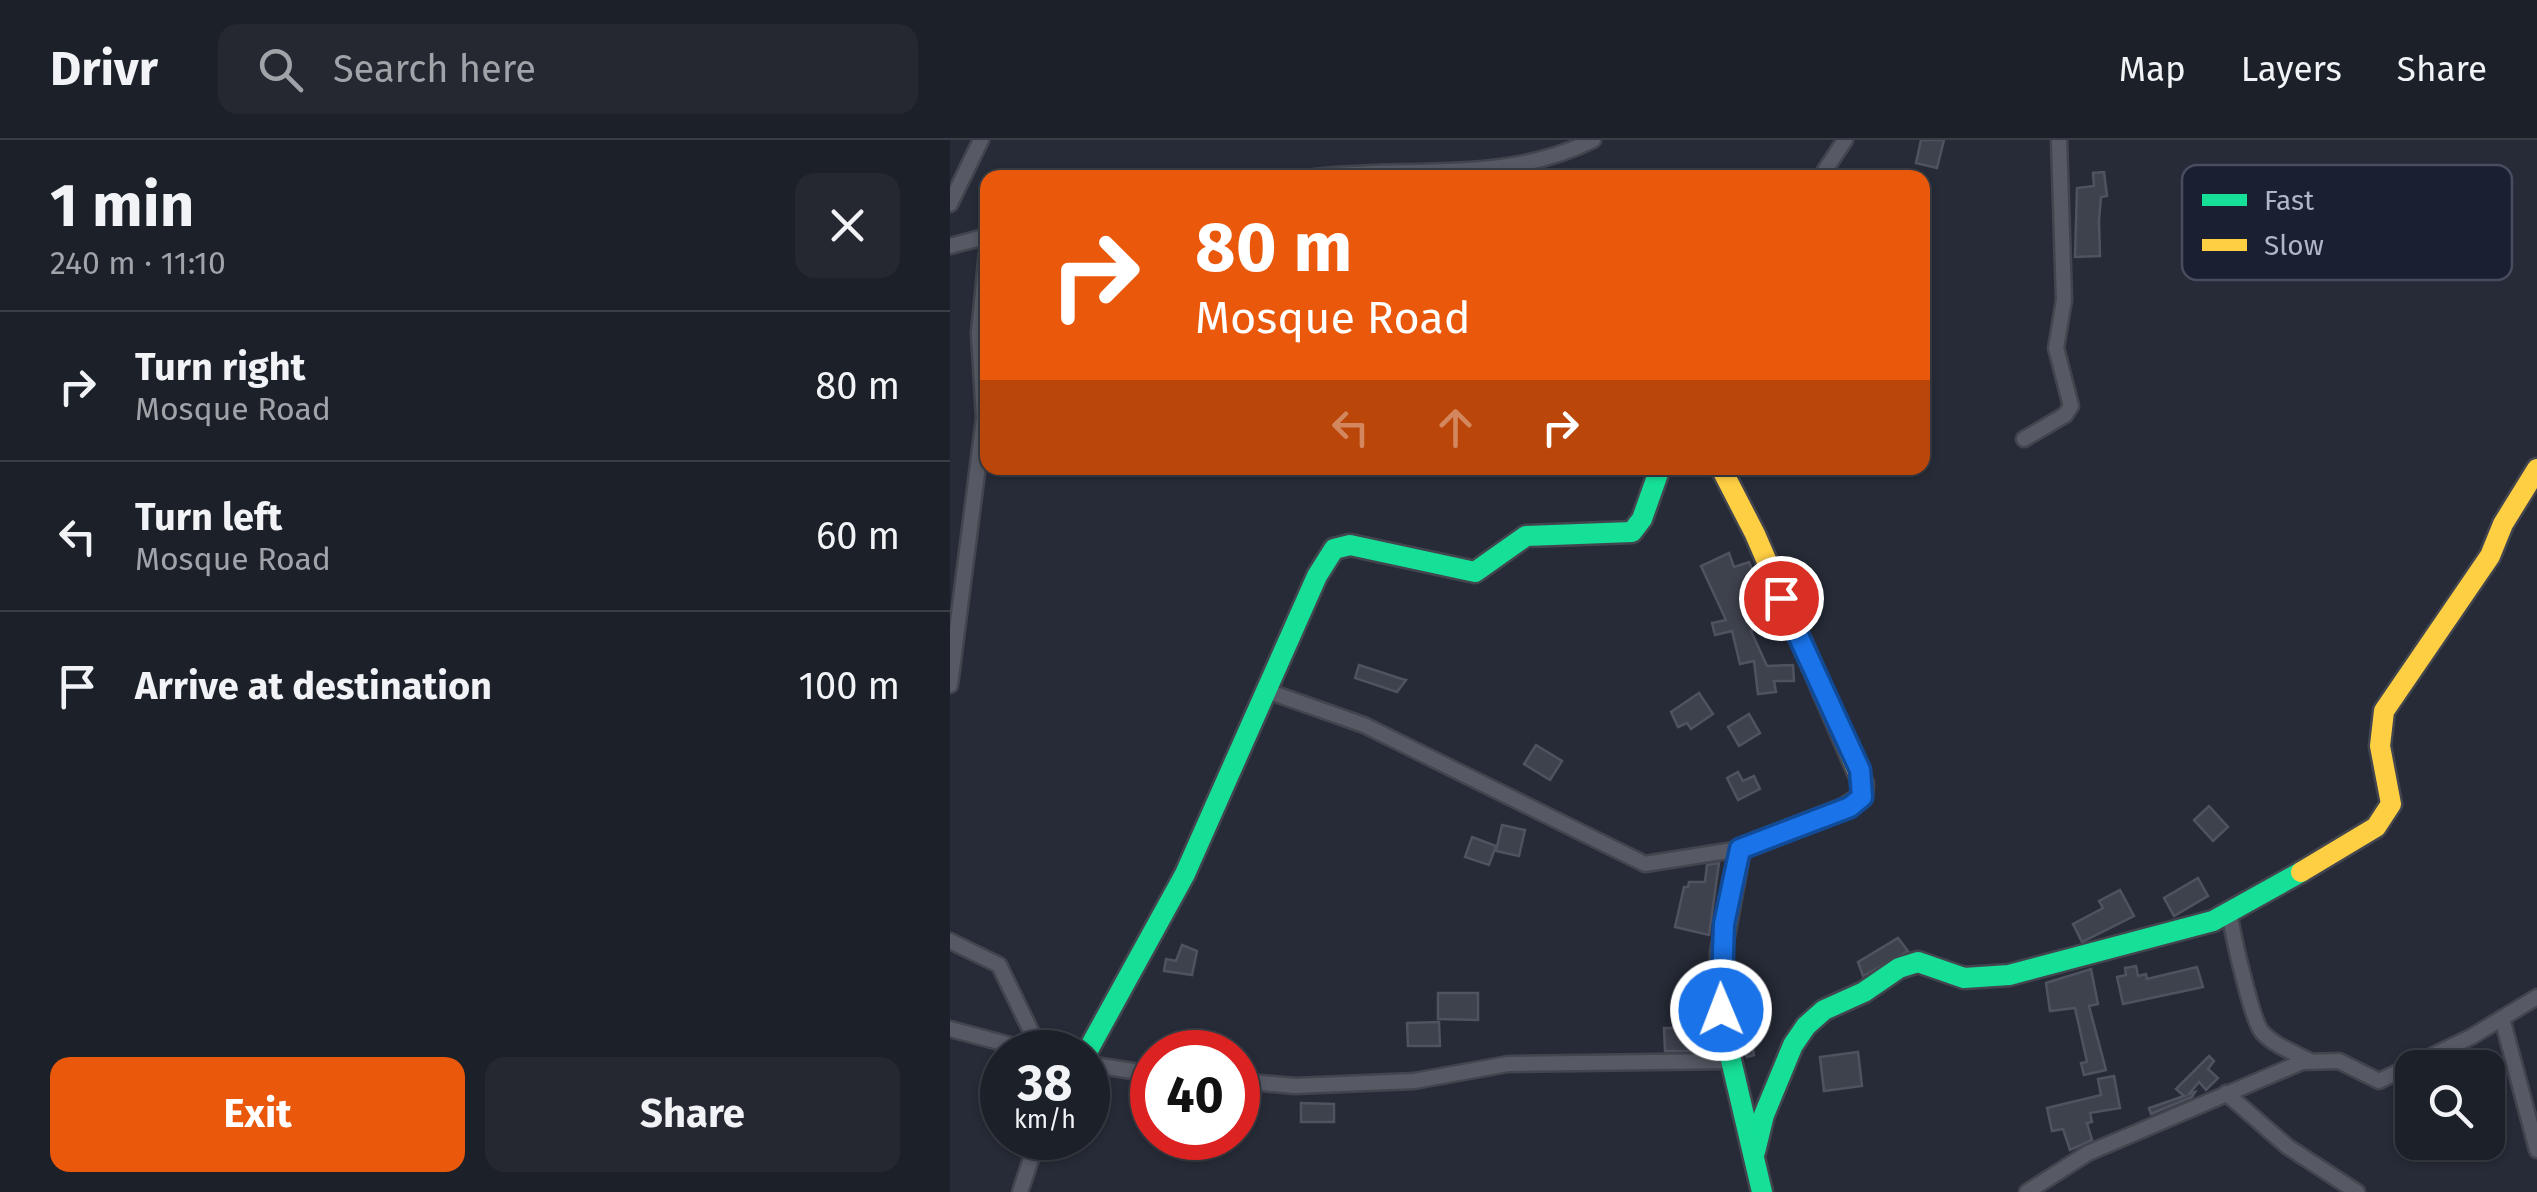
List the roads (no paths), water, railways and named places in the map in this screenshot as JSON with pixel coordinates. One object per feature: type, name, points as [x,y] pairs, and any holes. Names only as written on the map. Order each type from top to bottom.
[{"type":"street","points":[[950,204],[980,140]]},
{"type":"street","points":[[1482,170],[1542,158],[1593,140]]},
{"type":"street","points":[[1825,170],[1845,140]]},
{"type":"street","points":[[2024,439],[2064,415],[2070,406],[2056,348],[2064,300],[2059,140]]},
{"type":"street","points":[[950,246],[980,240]]},
{"type":"street","points":[[980,322],[980,350]]},
{"type":"street","points":[[950,685],[980,449]]},
{"type":"street","points":[[1755,1152],[1764,1115],[1793,1046],[1806,1026],[1824,1010],[1864,992],[1899,968],[1918,962],[1964,978],[2009,976],[2230,916],[2358,840],[2388,814],[2391,804],[2378,728],[2384,711],[2490,556],[2502,524],[2537,469]]},
{"type":"street","points":[[1098,1030],[1185,874],[1334,549],[1350,544],[1475,572],[1494,562],[1515,540],[1526,536],[1632,532],[1642,519],[1658,475]]},
{"type":"street","points":[[1266,691],[1364,725],[1645,864],[1740,849],[1850,807],[1862,797],[1863,784],[1755,534],[1725,475]]},
{"type":"street","points":[[1740,849],[1724,924],[1718,988],[1728,1060],[1755,1152],[1762,1192]]},
{"type":"street","points":[[2230,916],[2233,942],[2257,1026],[2274,1042],[2310,1061]]},
{"type":"street","points":[[950,941],[999,965],[1029,1030]]},
{"type":"street","points":[[2027,1192],[2076,1160],[2226,1093],[2310,1061],[2340,1062],[2379,1081],[2537,997]]},
{"type":"street","points":[[2502,1018],[2537,1150]]},
{"type":"street","points":[[950,1029],[980,1037]]},
{"type":"street","points":[[1260,1083],[1295,1086],[1414,1081],[1508,1064],[1728,1060]]},
{"type":"street","points":[[2226,1093],[2288,1147],[2357,1192]]},
{"type":"street","points":[[1020,1192],[1031,1160]]}]
